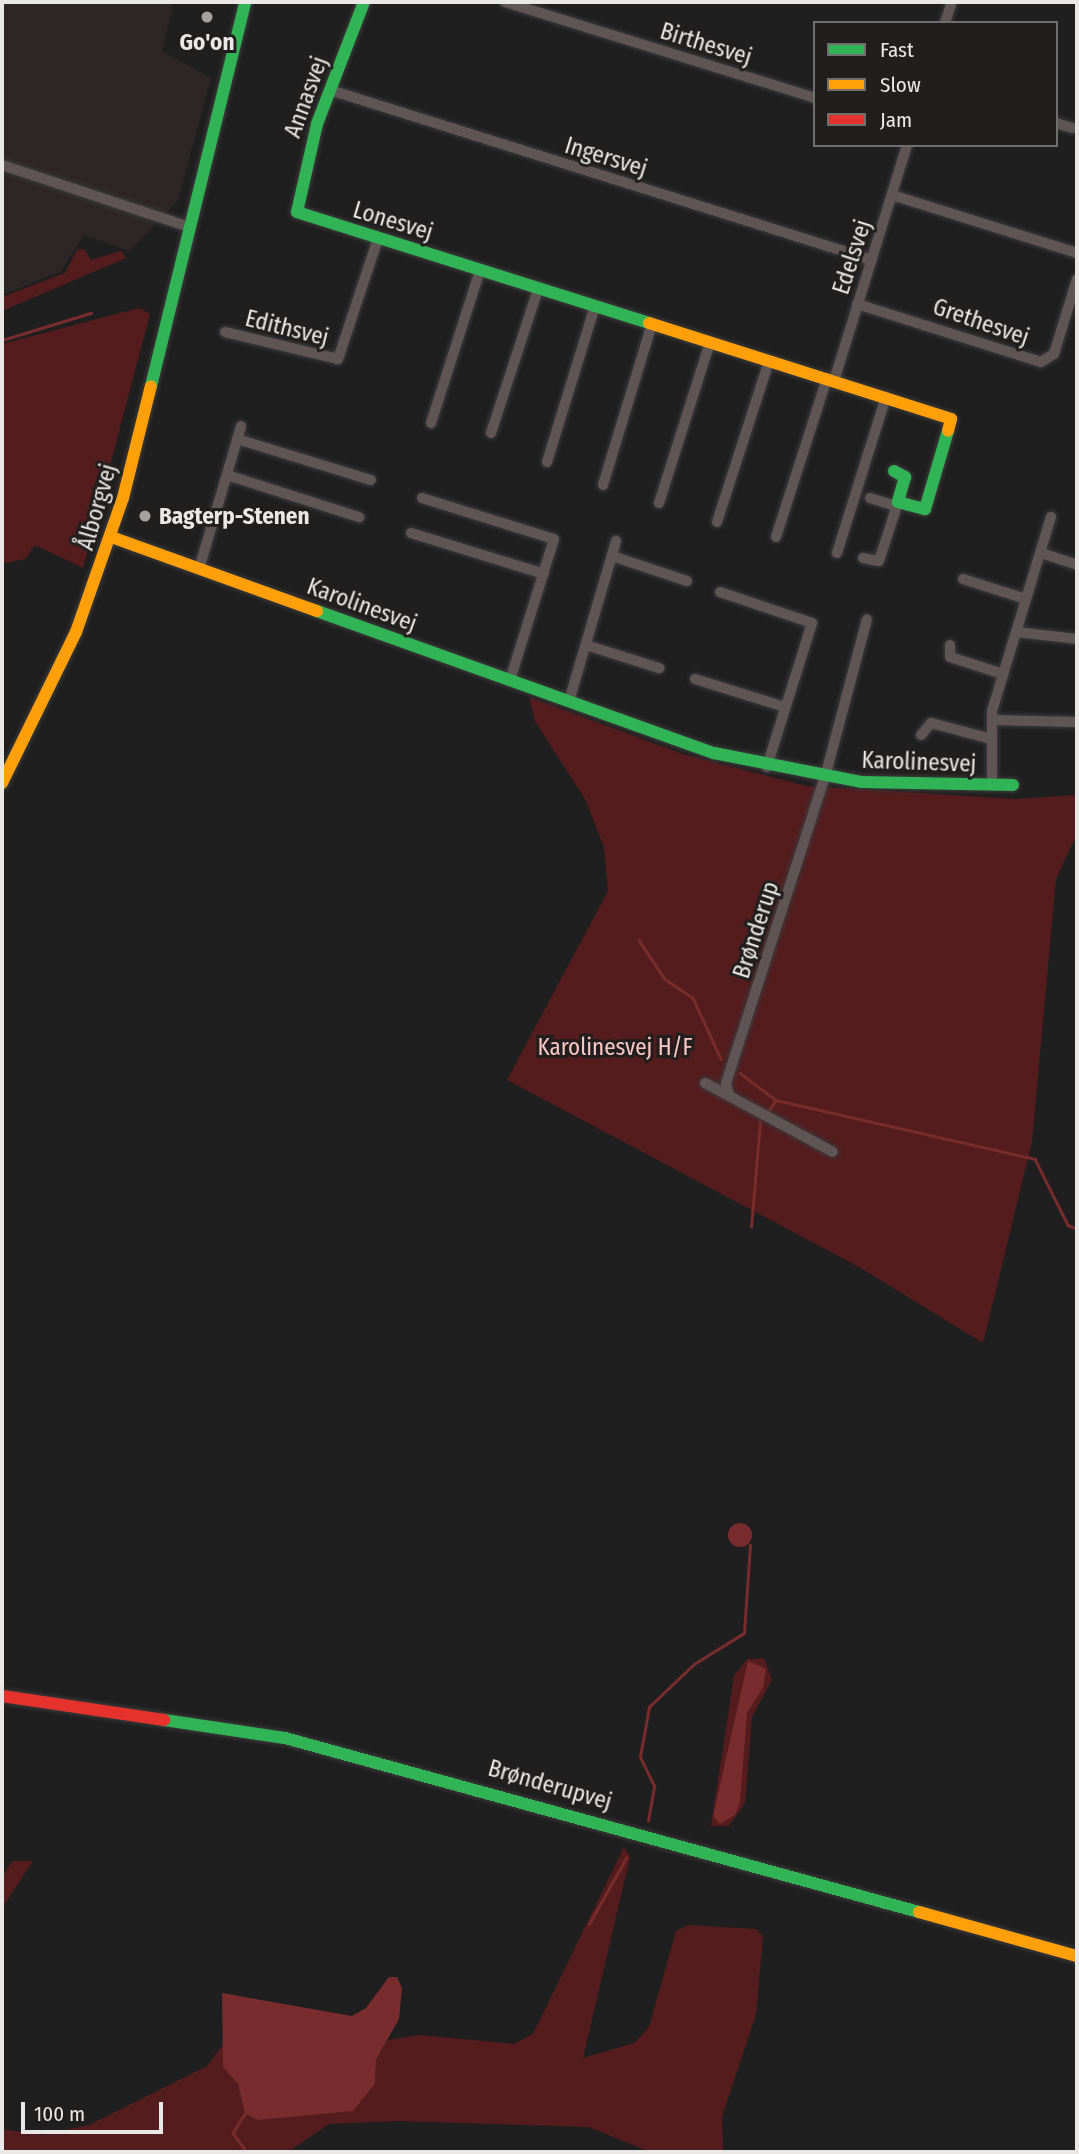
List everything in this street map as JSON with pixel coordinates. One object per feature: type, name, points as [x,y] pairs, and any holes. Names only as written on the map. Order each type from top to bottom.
[{"type":"street","name":"Ålborgvej","points":[[2,783],[76,632],[111,537],[244,2]]},
{"type":"street","name":"Annasvej","points":[[295,209],[330,90],[364,2]]},
{"type":"street","name":"Birthesvej","points":[[505,2],[813,97]]},
{"type":"street","points":[[946,21],[952,2]]},
{"type":"street","name":"Ingersvej","points":[[330,90],[872,260]]},
{"type":"street","points":[[1058,124],[1072,128]]},
{"type":"street","name":"Edelsvej","points":[[831,380],[858,304],[906,147]]},
{"type":"street","points":[[2,165],[189,227]]},
{"type":"street","points":[[892,195],[1077,253]]},
{"type":"street","name":"Lonesvej","points":[[295,209],[378,239],[886,397],[952,421],[926,507],[870,498]]},
{"type":"street","name":"Edithsvej","points":[[225,332],[338,359],[378,239]]},
{"type":"street","points":[[431,423],[480,270]]},
{"type":"street","name":"Grethesvej","points":[[858,304],[1041,362],[1054,354],[1077,279]]},
{"type":"street","points":[[491,433],[538,289]]},
{"type":"street","points":[[547,462],[595,306]]},
{"type":"street","points":[[603,485],[652,324]]},
{"type":"street","points":[[659,503],[710,342]]},
{"type":"street","points":[[717,522],[769,360]]},
{"type":"street","points":[[776,537],[831,380]]},
{"type":"street","points":[[837,553],[886,397]]},
{"type":"street","points":[[199,569],[241,426]]},
{"type":"street","points":[[237,439],[370,480]]},
{"type":"street","points":[[863,558],[879,561],[905,477],[894,471]]},
{"type":"street","points":[[227,475],[359,517]]},
{"type":"street","points":[[422,498],[553,538],[510,680]]},
{"type":"street","points":[[992,785],[992,720],[1003,674],[1051,517]]},
{"type":"street","points":[[411,533],[544,574]]},
{"type":"street","name":"Karolinesvej","points":[[111,537],[569,701],[766,767],[825,777],[1013,785]]},
{"type":"street","points":[[569,701],[616,541]]},
{"type":"street","points":[[1041,553],[1077,565]]},
{"type":"street","points":[[612,556],[687,581]]},
{"type":"street","points":[[963,579],[1026,599]]},
{"type":"street","points":[[720,592],[811,621],[766,767]]},
{"type":"street","name":"Karolinesvej","points":[[825,777],[867,619]]},
{"type":"street","points":[[1016,632],[1077,639]]},
{"type":"street","points":[[586,645],[659,668]]},
{"type":"street","points":[[950,645],[950,657],[1003,674]]},
{"type":"street","points":[[695,679],[785,707]]},
{"type":"street","points":[[992,720],[1077,722]]},
{"type":"street","points":[[921,735],[931,723],[991,739]]},
{"type":"street","name":"Brønderup","points":[[729,1095],[726,1083],[825,777]]},
{"type":"street","points":[[705,1083],[833,1152]]},
{"type":"street","name":"Brønderupvej","points":[[2,1696],[285,1738],[1077,1956]]},
{"type":"shaded area","points":[[2,2],[174,2],[162,51],[211,78],[178,200],[130,251],[84,235],[60,272],[2,295]]},
{"type":"shaded area","points":[[740,1523],[748,1527],[752,1535],[748,1543],[740,1547],[732,1543],[728,1535],[732,1527]]},
{"type":"shaded area","points":[[748,1661],[766,1669],[763,1688],[747,1713],[740,1802],[735,1815],[720,1824],[713,1816]]},
{"type":"shaded area","points":[[389,1977],[397,1977],[402,1988],[399,2019],[376,2060],[375,2084],[353,2111],[258,2120],[245,2114],[238,2084],[223,2067],[222,1993],[352,2016],[366,2008]]},
{"type":"green space","points":[[84,249],[91,260],[121,251],[126,258],[2,311],[2,297],[65,273],[77,250]]},
{"type":"green space","points":[[139,308],[150,314],[83,568],[35,545],[25,559],[2,564],[2,344]]},
{"type":"green space","name":"Karolinesvej H/F","points":[[529,697],[683,754],[807,786],[1016,799],[1077,795],[1077,834],[1056,879],[1032,1142],[983,1343],[859,1267],[507,1080],[608,891],[604,847],[585,799],[535,721]]},
{"type":"green space","points":[[764,1658],[772,1680],[752,1717],[745,1803],[729,1826],[711,1826],[734,1676],[747,1659]]},
{"type":"green space","points":[[624,1847],[630,1857],[583,2058],[634,2043],[649,2027],[676,1931],[688,1925],[756,1929],[763,1936],[756,2015],[722,2117],[723,2152],[650,2152],[589,2127],[399,2121],[329,2124],[288,2152],[2,2152],[2,2129],[42,2135],[89,2125],[207,2066],[224,2043],[223,2067],[238,2084],[245,2113],[353,2111],[375,2084],[376,2060],[388,2040],[419,2035],[514,2044],[533,2034]]},
{"type":"green space","points":[[12,1861],[33,1861],[2,1908],[2,1877]]},
{"type":"waterway","points":[[2,340],[91,313]]},
{"type":"waterway","points":[[639,940],[665,979],[693,998],[721,1059]]},
{"type":"waterway","points":[[740,1073],[776,1100],[1035,1159],[1068,1225],[1077,1229]]},
{"type":"waterway","points":[[769,1110],[775,1101]]},
{"type":"waterway","points":[[751,1227],[760,1122]]},
{"type":"waterway","points":[[648,1821],[654,1786],[640,1757],[649,1707],[694,1664],[744,1633],[750,1545]]},
{"type":"waterway","points":[[589,1924],[626,1858]]},
{"type":"waterway","points":[[245,2114],[233,2133],[247,2152]]},
{"type":"traffic: fast","points":[[151,386],[245,2]]},
{"type":"traffic: fast","points":[[364,2],[317,124],[297,212],[649,323]]},
{"type":"traffic: fast","points":[[894,471],[905,477],[898,502],[925,509],[948,431]]},
{"type":"traffic: fast","points":[[317,611],[714,753],[862,782],[1013,785]]},
{"type":"traffic: fast","points":[[164,1720],[285,1738],[919,1912]]},
{"type":"traffic: slow","points":[[649,323],[951,419],[948,431]]},
{"type":"traffic: slow","points":[[2,783],[76,632],[123,498],[151,386]]},
{"type":"traffic: slow","points":[[111,537],[317,611]]},
{"type":"traffic: slow","points":[[919,1912],[1077,1956]]},
{"type":"traffic: jam","points":[[2,1696],[164,1720]]},
{"type":"place","name":"Go'on","points":[[207,17]]},
{"type":"place","name":"Bagterp-Stenen","points":[[145,516]]}]
